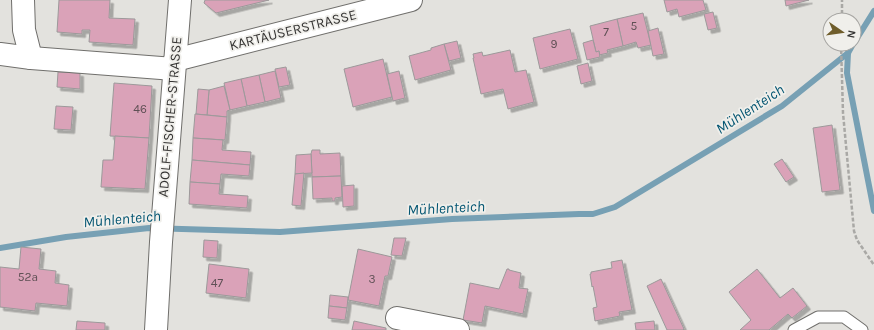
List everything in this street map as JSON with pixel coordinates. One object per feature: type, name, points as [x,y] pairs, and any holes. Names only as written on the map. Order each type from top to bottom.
[{"type":"street","points":[[23,0],[24,30],[31,58]]},
{"type":"street","name":"ADOLF-FISCHER-STRASSE","points":[[156,330],[163,212],[180,0]]},
{"type":"street","name":"KARTÄUSERSTRASSE","points":[[0,54],[31,58],[174,64],[411,0]]},
{"type":"street","points":[[397,318],[458,330]]},
{"type":"lane","points":[[794,330],[818,317],[844,317],[862,330]]},
{"type":"path","points":[[842,0],[842,12]]},
{"type":"path","points":[[841,52],[843,113],[854,231],[857,240],[874,265]]},
{"type":"building","points":[[59,0],[110,0],[109,18],[135,19],[133,45],[89,42],[90,30],[82,30],[82,34],[57,32]]},
{"type":"building","points":[[205,0],[269,0],[216,13],[204,3]]},
{"type":"building","points":[[664,0],[703,0],[706,10],[679,17],[677,9],[667,12]]},
{"type":"building","points":[[785,0],[809,0],[786,6]]},
{"type":"building","points":[[713,12],[717,28],[708,30],[704,14]]},
{"type":"building","points":[[643,13],[651,45],[638,48],[636,42],[623,46],[617,19]]},
{"type":"building","points":[[617,19],[623,46],[607,50],[608,53],[599,55],[599,51],[596,52],[590,26]]},
{"type":"building","points":[[658,28],[664,54],[653,56],[648,31]]},
{"type":"building","points":[[570,29],[578,59],[540,69],[533,38]]},
{"type":"building","points":[[593,40],[596,52],[599,51],[600,57],[587,60],[583,43]]},
{"type":"building","points":[[457,41],[461,58],[449,61],[444,44]]},
{"type":"building","points":[[444,44],[451,70],[415,80],[409,56],[431,50],[431,48]]},
{"type":"building","points":[[510,50],[515,72],[526,70],[534,102],[508,109],[503,89],[481,94],[473,54],[482,52],[483,56]]},
{"type":"building","points":[[383,59],[392,97],[353,107],[344,69]]},
{"type":"building","points":[[588,63],[592,81],[581,84],[577,66]]},
{"type":"building","points":[[286,67],[290,85],[279,87],[275,69]]},
{"type":"building","points":[[275,71],[281,98],[265,102],[259,75]]},
{"type":"building","points":[[399,71],[405,98],[393,101],[387,74]]},
{"type":"building","points":[[58,72],[80,73],[80,89],[57,87]]},
{"type":"building","points":[[259,75],[265,102],[247,106],[241,79]]},
{"type":"building","points":[[241,79],[247,106],[230,110],[224,83]]},
{"type":"building","points":[[114,83],[152,86],[149,138],[110,136]]},
{"type":"building","points":[[224,86],[230,110],[227,111],[227,117],[207,115],[209,90]]},
{"type":"building","points":[[198,89],[209,90],[207,115],[196,114]]},
{"type":"building","points":[[56,106],[73,107],[71,130],[54,129]]},
{"type":"building","points":[[195,114],[227,117],[225,140],[193,138]]},
{"type":"building","points":[[832,125],[840,190],[822,192],[813,128]]},
{"type":"building","points":[[115,136],[149,138],[145,189],[101,187],[103,160],[113,160]]},
{"type":"building","points":[[193,138],[223,140],[222,150],[251,152],[250,165],[192,160]]},
{"type":"building","points":[[312,150],[320,150],[320,154],[340,153],[341,176],[312,177]]},
{"type":"building","points":[[311,154],[312,173],[295,174],[296,155]]},
{"type":"building","points":[[782,159],[794,177],[786,182],[774,164]]},
{"type":"building","points":[[192,160],[250,165],[249,176],[221,174],[220,184],[190,182]]},
{"type":"building","points":[[304,173],[301,206],[292,205],[295,174]]},
{"type":"building","points":[[341,176],[342,197],[335,198],[335,201],[332,201],[332,198],[313,199],[312,177]]},
{"type":"building","points":[[190,182],[220,184],[219,194],[248,196],[247,208],[189,204]]},
{"type":"building","points":[[354,185],[354,206],[343,207],[342,186]]},
{"type":"building","points":[[394,238],[406,238],[402,256],[391,255]]},
{"type":"building","points":[[204,240],[218,241],[217,258],[203,257]]},
{"type":"building","points":[[21,247],[41,249],[39,269],[56,271],[55,283],[69,285],[67,306],[36,303],[35,311],[0,307],[0,267],[19,269]]},
{"type":"building","points":[[358,249],[392,257],[388,276],[385,276],[379,306],[348,300]]},
{"type":"building","points":[[622,260],[632,310],[619,312],[620,316],[595,321],[593,308],[597,307],[590,274],[591,272],[612,268],[611,262]]},
{"type":"building","points":[[209,264],[249,269],[246,298],[206,293]]},
{"type":"building","points":[[507,269],[521,273],[519,288],[528,289],[523,314],[485,306],[482,323],[463,320],[470,283],[499,289]]},
{"type":"building","points":[[757,269],[780,298],[793,288],[807,306],[792,318],[788,314],[769,330],[740,330],[751,320],[729,292]]},
{"type":"building","points":[[661,279],[684,329],[683,330],[667,330],[647,286]]},
{"type":"building","points":[[330,295],[348,297],[347,308],[329,306]]},
{"type":"building","points":[[329,306],[347,308],[345,320],[328,318]]},
{"type":"building","points":[[77,321],[105,323],[105,330],[76,330]]},
{"type":"building","points":[[354,321],[386,328],[386,330],[352,330]]},
{"type":"building","points":[[654,321],[655,330],[636,330],[635,323]]},
{"type":"waterway","points":[[862,30],[874,11]]},
{"type":"waterway","points":[[849,52],[847,73],[874,211]]},
{"type":"waterway","name":"Mühlenteich","points":[[0,248],[66,237],[149,228],[280,232],[452,219],[593,214],[615,207],[782,106],[848,53]]}]
